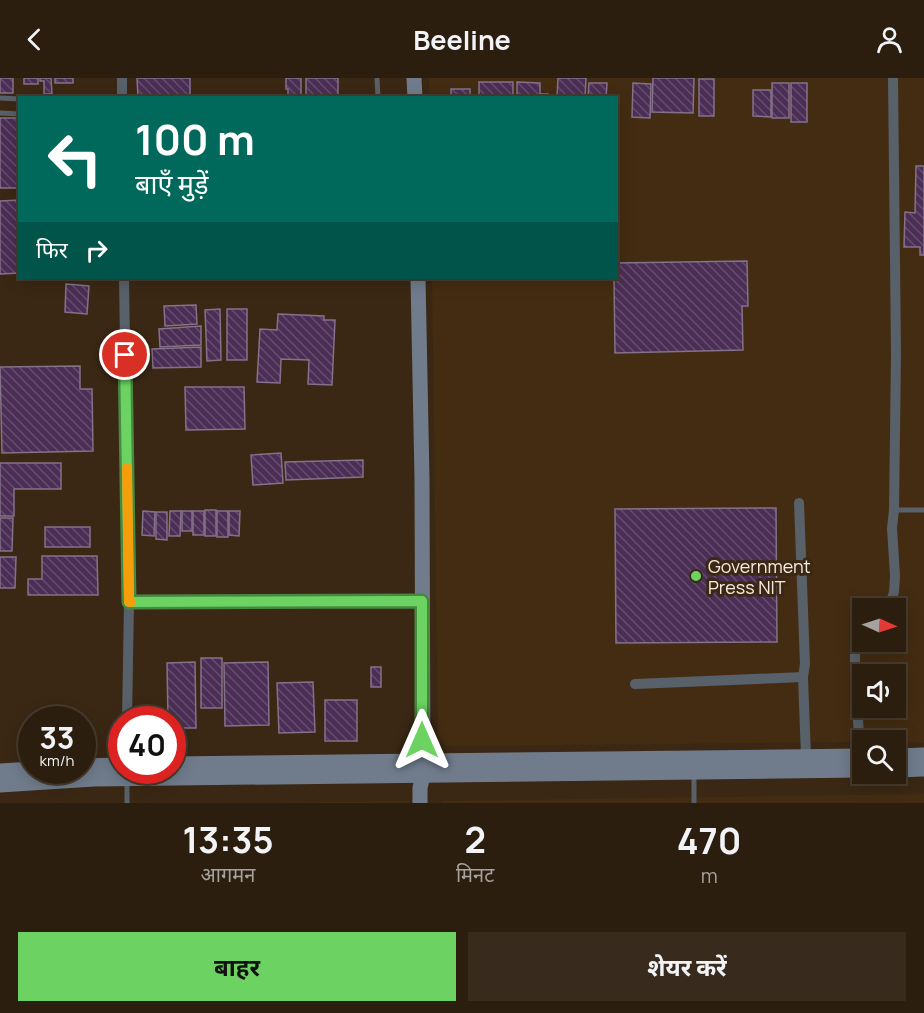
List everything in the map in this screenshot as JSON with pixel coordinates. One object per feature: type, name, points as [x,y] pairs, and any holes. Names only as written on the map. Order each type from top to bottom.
[{"type":"street","points":[[122,78],[122,96]]},
{"type":"street","points":[[414,78],[415,96]]},
{"type":"street","points":[[892,598],[895,576],[892,528],[896,354],[893,78]]},
{"type":"street","points":[[124,279],[129,602],[128,706]]},
{"type":"street","points":[[418,279],[422,479],[423,768],[420,803]]},
{"type":"street","points":[[799,503],[806,757]]},
{"type":"street","points":[[129,602],[422,601]]},
{"type":"street","points":[[855,652],[860,730]]},
{"type":"street","points":[[635,684],[803,676]]},
{"type":"street","points":[[906,756],[924,755]]},
{"type":"street","points":[[186,771],[423,768],[806,757],[852,760]]},
{"type":"street","points":[[186,764],[693,772],[852,762]]},
{"type":"street","points":[[906,770],[924,769]]},
{"type":"street","points":[[0,771],[18,770]]},
{"type":"street","points":[[0,785],[94,779],[108,776]]},
{"type":"lane","points":[[377,78],[378,96]]},
{"type":"lane","points":[[0,98],[18,99]]},
{"type":"lane","points":[[0,113],[18,114]]},
{"type":"lane","points":[[894,510],[924,510]]},
{"type":"lane","points":[[693,772],[694,803]]},
{"type":"lane","points":[[126,784],[127,803]]},
{"type":"shaded area","points":[[429,78],[924,78],[924,743],[906,742],[906,730],[852,730],[852,742],[446,746],[438,743],[432,279],[618,279],[618,96],[429,96]]},
{"type":"shaded area","points":[[924,794],[924,803],[442,803],[442,801]]},
{"type":"shaded area","points":[[410,801],[410,803],[256,803]]},
{"type":"building","points":[[0,78],[13,78],[13,93],[0,93]]},
{"type":"building","points":[[24,78],[38,78],[38,84],[24,84]]},
{"type":"building","points":[[40,78],[51,78],[52,94],[44,94],[44,81],[40,81]]},
{"type":"building","points":[[55,78],[73,78],[73,83],[55,83]]},
{"type":"building","points":[[137,78],[190,78],[190,96],[138,96]]},
{"type":"building","points":[[286,78],[301,78],[301,96],[288,96],[288,89],[286,89]]},
{"type":"building","points":[[306,78],[338,78],[338,96],[306,96]]},
{"type":"building","points":[[558,78],[586,78],[585,96],[557,96]]},
{"type":"building","points":[[653,78],[694,78],[693,113],[652,112]]},
{"type":"building","points":[[699,79],[714,79],[714,116],[699,116]]},
{"type":"building","points":[[479,82],[513,82],[513,96],[479,96]]},
{"type":"building","points":[[517,82],[540,83],[540,94],[548,94],[548,96],[517,96]]},
{"type":"building","points":[[589,83],[607,83],[606,96],[588,96]]},
{"type":"building","points":[[633,83],[651,84],[650,118],[632,117]]},
{"type":"building","points":[[772,83],[789,83],[789,118],[772,118]]},
{"type":"building","points":[[791,83],[807,83],[807,122],[791,122]]},
{"type":"building","points":[[451,89],[470,89],[470,96],[451,96]]},
{"type":"building","points":[[753,90],[771,90],[771,117],[753,116]]},
{"type":"building","points":[[0,118],[18,118],[18,188],[0,188]]},
{"type":"building","points":[[916,166],[924,166],[924,255],[920,255],[920,247],[904,247],[905,212],[915,213]]},
{"type":"building","points":[[18,200],[18,273],[0,274],[0,201]]},
{"type":"building","points":[[747,261],[748,306],[742,306],[743,350],[615,353],[614,279],[618,279],[618,263]]},
{"type":"building","points":[[66,284],[89,286],[87,314],[65,312]]},
{"type":"building","points":[[196,305],[197,324],[165,326],[164,306]]},
{"type":"building","points":[[220,309],[221,360],[207,361],[205,310]]},
{"type":"building","points":[[227,309],[247,309],[247,360],[227,360]]},
{"type":"building","points":[[278,314],[324,316],[324,320],[335,320],[332,385],[308,384],[309,360],[281,359],[280,383],[257,382],[260,329],[277,330]]},
{"type":"building","points":[[201,326],[201,345],[160,347],[159,329]]},
{"type":"building","points":[[201,347],[201,367],[153,368],[152,349]]},
{"type":"building","points":[[80,366],[80,389],[92,389],[93,451],[2,453],[0,367]]},
{"type":"building","points":[[185,387],[244,387],[245,429],[186,430]]},
{"type":"building","points":[[281,453],[283,483],[253,485],[251,455]]},
{"type":"building","points":[[363,460],[363,477],[286,480],[285,462]]},
{"type":"building","points":[[0,463],[61,463],[61,489],[14,489],[14,516],[0,516]]},
{"type":"building","name":"Government Press NIT","points":[[776,508],[777,642],[616,643],[615,509]]},
{"type":"building","points":[[205,510],[216,510],[216,536],[205,536]]},
{"type":"building","points":[[143,511],[155,512],[154,536],[142,535]]},
{"type":"building","points":[[170,511],[181,511],[180,536],[169,536]]},
{"type":"building","points":[[182,511],[192,511],[192,531],[182,531]]},
{"type":"building","points":[[193,511],[204,511],[204,535],[193,535]]},
{"type":"building","points":[[217,511],[228,511],[228,537],[217,537]]},
{"type":"building","points":[[229,511],[240,511],[239,536],[229,535]]},
{"type":"building","points":[[156,512],[167,512],[167,540],[156,539]]},
{"type":"building","points":[[0,518],[13,518],[12,551],[0,551]]},
{"type":"building","points":[[45,527],[90,527],[90,547],[45,547]]},
{"type":"building","points":[[42,556],[97,556],[98,595],[28,595],[28,579],[42,579]]},
{"type":"building","points":[[0,557],[16,557],[15,588],[0,588]]},
{"type":"building","points":[[201,658],[222,658],[222,708],[201,708]]},
{"type":"building","points":[[195,662],[196,728],[186,728],[186,706],[168,706],[167,663]]},
{"type":"building","points":[[268,662],[269,725],[225,726],[224,663]]},
{"type":"building","points":[[371,667],[381,667],[381,687],[371,687]]},
{"type":"building","points":[[313,682],[315,732],[279,733],[277,683]]},
{"type":"building","points":[[325,700],[357,700],[357,741],[325,741]]},
{"type":"slow traffic","points":[[127,468],[129,602],[131,602]]},
{"type":"place","name":"Government Press NIT","points":[[696,576]]},
{"type":"route","points":[[125,355],[129,602],[422,601],[422,740]]}]
